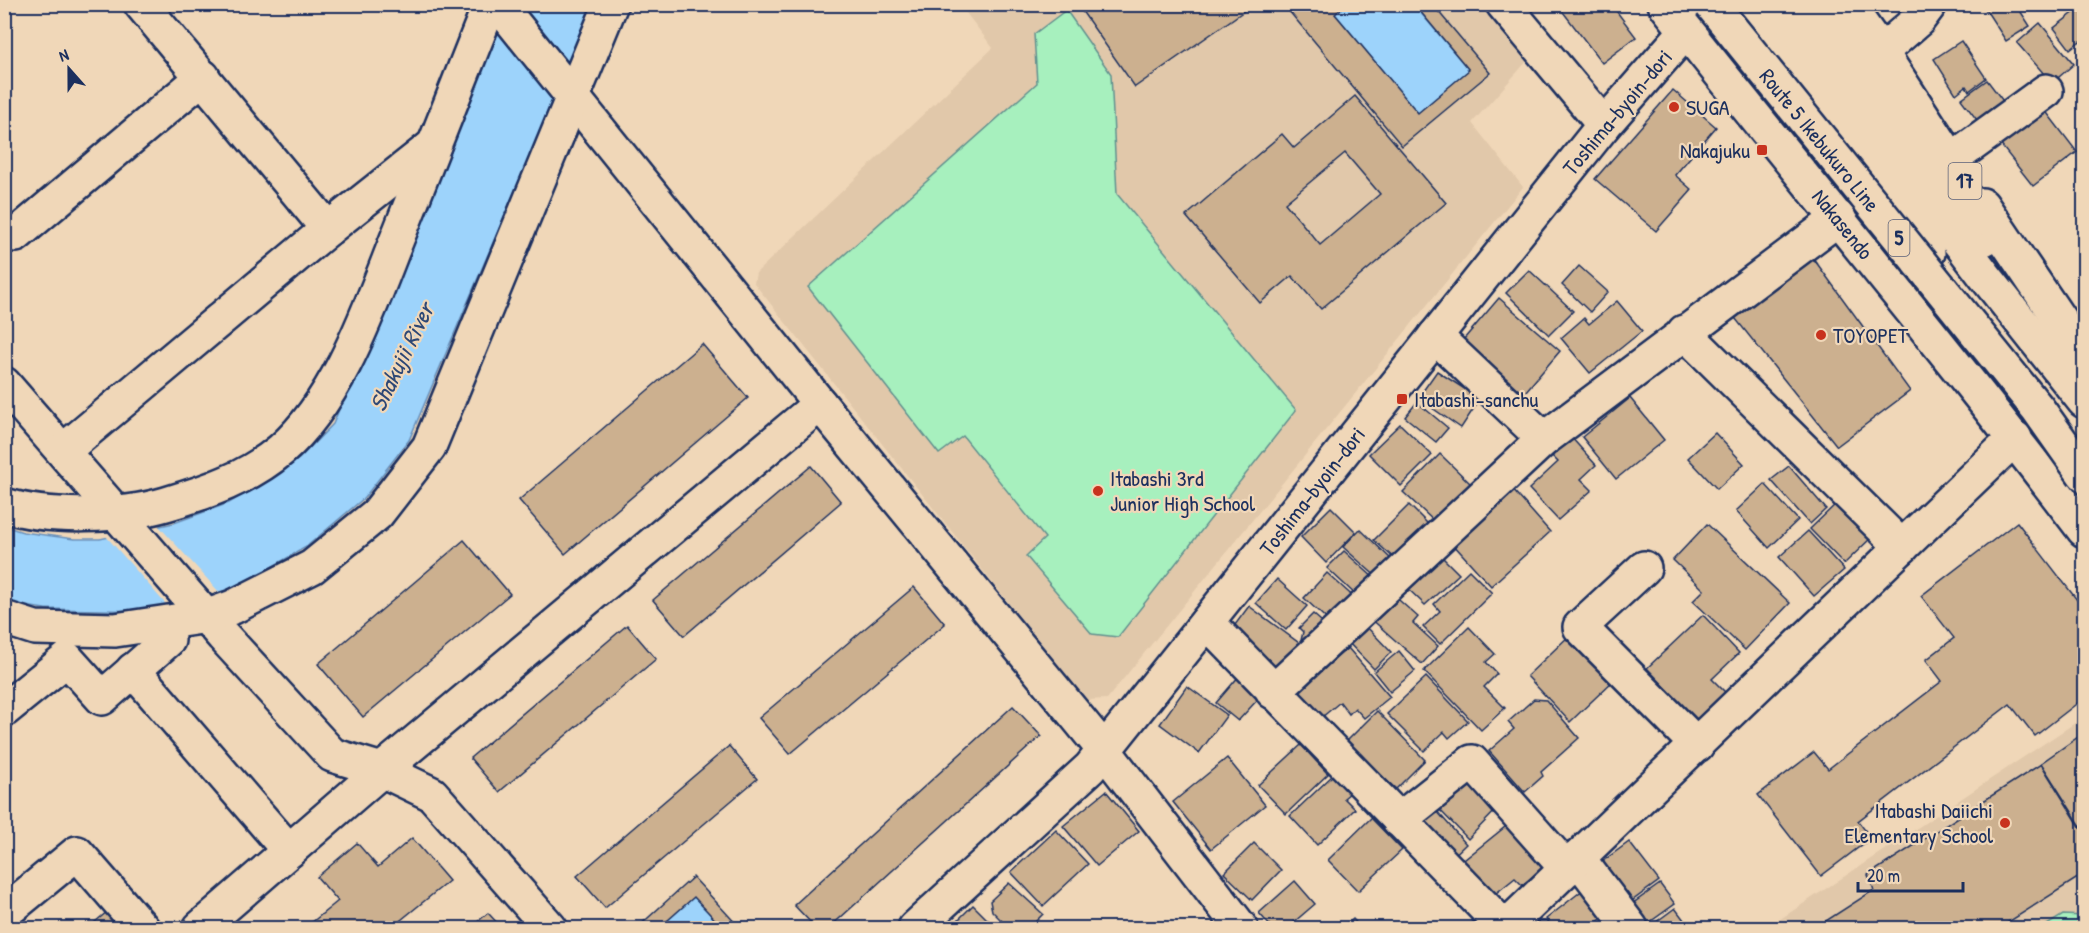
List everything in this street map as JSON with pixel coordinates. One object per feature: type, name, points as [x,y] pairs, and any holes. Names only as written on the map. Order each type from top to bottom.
[{"type":"main road","points":[[141,4],[328,229]]},
{"type":"main road","points":[[4,618],[35,628],[115,630],[167,623],[202,610],[233,607],[312,567],[377,514],[429,447],[570,93],[611,4]]},
{"type":"main road","points":[[1503,4],[1604,125]]},
{"type":"main road","name":"Nakasendo","points":[[1665,4],[2015,438],[2085,530]]},
{"type":"main road","name":"Toshima-byoin-dori","points":[[915,928],[1090,768],[1604,125],[1712,4]]},
{"type":"main road","name":"Route 5 Ikebukuro Line","points":[[1712,4],[2038,409],[2085,474]]},
{"type":"main road","points":[[1747,4],[1874,171],[1996,357]]},
{"type":"main road","points":[[1778,4],[1985,276],[2085,401]]},
{"type":"main road","points":[[1810,4],[2078,362],[2085,384]]},
{"type":"main road","name":"17","points":[[1847,4],[1951,160],[2078,362]]},
{"type":"main road","points":[[1881,52],[1918,20],[1930,4]]},
{"type":"main road","points":[[4,505],[122,519],[200,494],[241,477],[281,450],[310,418],[336,382],[363,323],[435,144],[496,5],[1104,750],[1241,928]]},
{"type":"main road","points":[[16,235],[203,77]]},
{"type":"main road","points":[[1951,160],[2046,91]]},
{"type":"main road","points":[[63,451],[328,229],[435,144]]},
{"type":"main road","points":[[1273,692],[1544,439],[1839,218]]},
{"type":"main road","points":[[1684,332],[1902,547]]},
{"type":"main road","points":[[1435,336],[1544,439]]},
{"type":"main road","points":[[4,384],[223,636],[332,755],[382,770],[432,794],[550,928]]},
{"type":"main road","points":[[200,928],[382,770],[820,404]]},
{"type":"main road","points":[[2038,409],[2085,460]]},
{"type":"main road","points":[[1207,622],[1505,928],[2015,438]]},
{"type":"main road","points":[[1644,568],[1580,627],[1696,745]]},
{"type":"main road","points":[[4,710],[67,659],[102,698],[168,640],[167,623]]},
{"type":"main road","points":[[133,670],[289,851]]},
{"type":"main road","points":[[1399,820],[1472,762],[1631,928]]},
{"type":"main road","points":[[4,913],[77,853],[142,928]]},
{"type":"shaded area","name":"Itabashi 3rd Junior High School","points":[[969,5],[1482,5],[1528,60],[1472,123],[1523,187],[1107,699],[1086,700],[754,283],[756,273],[993,48],[963,9]]},
{"type":"shaded area","name":"Itabashi Daiichi Elementary School","points":[[2084,717],[2084,928],[1767,928]]},
{"type":"green space","points":[[1066,10],[1111,74],[1117,194],[1296,410],[1118,637],[1092,634],[1026,556],[1045,538],[963,436],[939,454],[808,287],[1037,83],[1034,34]]},
{"type":"green space","points":[[2063,915],[2084,916],[2084,928],[2042,928]]},
{"type":"water","name":"Shakujii River","points":[[508,5],[594,5],[409,440],[364,498],[306,547],[237,587],[153,611],[45,609],[5,603],[4,526],[23,532],[74,539],[100,539],[174,523],[229,503],[299,459],[333,424]]},
{"type":"water","points":[[1347,5],[1414,5],[1469,70],[1418,113],[1335,14]]},
{"type":"water","points":[[694,897],[723,928],[659,928]]},
{"type":"pier","points":[[157,524],[221,594],[170,609],[105,535]]},
{"type":"building","points":[[1077,4],[1254,4],[1135,87]]},
{"type":"building","points":[[1283,4],[1347,4],[1335,14],[1418,113],[1469,70],[1414,4],[1432,4],[1490,73],[1402,146]]},
{"type":"building","points":[[1557,4],[1611,4],[1636,37],[1602,63]]},
{"type":"building","points":[[1982,4],[2019,4],[2017,6],[2030,26],[2006,41]]},
{"type":"building","points":[[2084,5],[2084,46],[2080,41],[2070,49],[2054,28]]},
{"type":"building","points":[[2040,23],[2074,64],[2052,83],[2017,43]]},
{"type":"building","points":[[1961,41],[1986,78],[1969,91],[1966,86],[1956,94],[1934,59]]},
{"type":"building","points":[[1987,80],[2006,105],[1980,124],[1961,99]]},
{"type":"building","points":[[1673,90],[1716,127],[1675,175],[1692,190],[1656,231],[1595,179]]},
{"type":"building","points":[[1355,96],[1446,203],[1321,309],[1292,276],[1260,303],[1186,216],[1282,134],[1294,148]],"holes":[[[1345,153],[1380,194],[1320,245],[1285,203]]]},
{"type":"building","points":[[2041,105],[2077,152],[2033,186],[1996,139]]},
{"type":"building","points":[[1813,258],[1910,391],[1837,446],[1735,318]]},
{"type":"building","points":[[1579,266],[1608,292],[1590,312],[1562,285]]},
{"type":"building","points":[[1529,270],[1573,311],[1549,335],[1506,293]]},
{"type":"building","points":[[1499,298],[1560,351],[1520,398],[1458,346]]},
{"type":"building","points":[[1617,301],[1642,331],[1590,373],[1561,338],[1584,318],[1589,324]]},
{"type":"building","points":[[702,344],[748,398],[565,554],[519,500]]},
{"type":"building","points":[[1437,371],[1480,399],[1461,428],[1418,398]]},
{"type":"building","points":[[1630,398],[1664,440],[1616,479],[1582,437]]},
{"type":"building","points":[[1417,402],[1448,428],[1436,442],[1405,417]]},
{"type":"building","points":[[1400,424],[1432,455],[1401,486],[1369,454]]},
{"type":"building","points":[[1715,433],[1744,464],[1717,489],[1688,458]]},
{"type":"building","points":[[1570,436],[1596,465],[1581,479],[1592,490],[1558,520],[1529,489],[1558,462],[1550,454]]},
{"type":"building","points":[[1440,454],[1473,486],[1436,523],[1403,492]]},
{"type":"building","points":[[811,466],[841,502],[684,636],[653,600]]},
{"type":"building","points":[[1789,466],[1826,509],[1810,524],[1771,480]]},
{"type":"building","points":[[1765,484],[1798,520],[1769,548],[1736,511]]},
{"type":"building","points":[[1512,489],[1550,532],[1491,586],[1452,543]]},
{"type":"building","points":[[1838,502],[1872,537],[1844,564],[1810,529]]},
{"type":"building","points":[[1409,505],[1431,527],[1397,561],[1374,540]]},
{"type":"building","points":[[1331,507],[1356,532],[1326,563],[1301,537]]},
{"type":"building","points":[[2017,522],[2084,609],[2084,698],[2035,736],[2010,704],[1858,821],[1871,838],[1821,876],[1758,795],[1814,752],[1828,769],[1942,681],[1926,660],[1954,638],[1921,596]]},
{"type":"building","points":[[1707,524],[1790,603],[1745,650],[1693,601],[1704,590],[1673,560]]},
{"type":"building","points":[[1360,529],[1395,563],[1379,579],[1343,547]]},
{"type":"building","points":[[1808,531],[1844,570],[1814,596],[1779,557]]},
{"type":"building","points":[[464,540],[510,594],[363,717],[318,664]]},
{"type":"building","points":[[1344,551],[1375,579],[1358,597],[1327,568]]},
{"type":"building","points":[[1436,551],[1459,574],[1425,605],[1403,584]]},
{"type":"building","points":[[1469,570],[1492,593],[1440,644],[1423,627],[1440,611],[1434,604]]},
{"type":"building","points":[[1327,573],[1358,601],[1334,626],[1304,598]]},
{"type":"building","points":[[1277,579],[1307,606],[1286,630],[1256,603]]},
{"type":"building","points":[[914,587],[945,624],[790,754],[759,718]]},
{"type":"building","points":[[1391,593],[1418,617],[1413,623],[1438,646],[1422,664],[1369,617]]},
{"type":"building","points":[[1249,606],[1299,643],[1278,669],[1229,633]]},
{"type":"building","points":[[1313,614],[1329,628],[1299,649],[1303,632],[1299,628]]},
{"type":"building","points":[[1703,615],[1739,653],[1712,679],[1726,693],[1697,721],[1647,668]]},
{"type":"building","points":[[1363,623],[1391,652],[1374,669],[1345,639]]},
{"type":"building","points":[[627,625],[656,659],[499,792],[470,758]]},
{"type":"building","points":[[1469,627],[1495,654],[1486,662],[1497,674],[1484,687],[1505,708],[1481,730],[1424,671]]},
{"type":"building","points":[[1572,633],[1615,679],[1570,722],[1527,676]]},
{"type":"building","points":[[1348,648],[1390,697],[1364,718],[1355,708],[1349,714],[1340,702],[1315,723],[1292,695]]},
{"type":"building","points":[[1399,651],[1415,671],[1390,692],[1374,672]]},
{"type":"building","points":[[1240,675],[1260,697],[1238,721],[1216,703]]},
{"type":"building","points":[[1426,677],[1468,721],[1449,738],[1444,732],[1424,751],[1387,714]]},
{"type":"building","points":[[1187,686],[1227,715],[1199,753],[1160,724]]},
{"type":"building","points":[[1534,699],[1546,700],[1579,738],[1541,772],[1543,776],[1525,792],[1489,751],[1514,729],[1508,722]]},
{"type":"building","points":[[1013,706],[1041,736],[829,928],[816,928],[794,905]]},
{"type":"building","points":[[1377,711],[1425,760],[1396,789],[1382,776],[1377,781],[1342,746]]},
{"type":"building","points":[[2084,733],[2084,831],[2041,763]]},
{"type":"building","points":[[1301,745],[1328,774],[1286,814],[1258,785]]},
{"type":"building","points":[[729,746],[757,779],[605,908],[577,876]]},
{"type":"building","points":[[1227,758],[1265,805],[1211,849],[1173,802]]},
{"type":"building","name":"Itabashi Daiichi Elementary School","points":[[2041,764],[2084,833],[2084,874],[1999,928],[1815,928],[1874,890],[1868,875]]},
{"type":"building","points":[[1333,775],[1350,793],[1344,798],[1355,809],[1317,845],[1290,816]]},
{"type":"building","points":[[1467,775],[1499,807],[1468,839],[1436,806]]},
{"type":"building","points":[[1106,791],[1139,831],[1097,866],[1063,826]]},
{"type":"building","points":[[1435,809],[1466,844],[1444,865],[1416,825]]},
{"type":"building","points":[[1371,818],[1402,850],[1358,891],[1328,860]]},
{"type":"building","points":[[1519,825],[1548,864],[1522,885],[1515,878],[1495,894],[1504,904],[1454,868],[1505,827]]},
{"type":"building","points":[[1056,830],[1088,864],[1043,906],[1011,872]]},
{"type":"building","points":[[412,838],[449,881],[391,928],[305,928],[338,901],[317,877],[357,843],[378,867]]},
{"type":"building","points":[[1629,842],[1659,881],[1629,903],[1599,864]]},
{"type":"building","points":[[1254,843],[1281,870],[1252,900],[1224,873]]},
{"type":"building","points":[[693,877],[740,928],[723,928],[694,897],[659,928],[637,928]]},
{"type":"building","points":[[1295,881],[1315,904],[1287,928],[1272,928],[1259,913]]},
{"type":"building","points":[[1009,883],[1043,914],[1029,928],[1009,928],[992,911],[990,901]]},
{"type":"building","points":[[1660,884],[1675,904],[1647,924],[1632,904]]},
{"type":"building","points":[[1584,889],[1605,916],[1589,928],[1554,928],[1546,919]]},
{"type":"building","points":[[973,905],[996,928],[950,928]]},
{"type":"building","points":[[1675,908],[1690,928],[1648,928]]},
{"type":"building","points":[[108,911],[124,928],[88,928]]},
{"type":"building","points":[[488,913],[502,928],[470,928]]},
{"type":"building","points":[[1353,919],[1361,928],[1343,928]]},
{"type":"building","points":[[1603,921],[1609,928],[1595,928]]},
{"type":"place","name":"SUGA","points":[[1674,107]]},
{"type":"place","name":"Nakajuku","points":[[1762,150]]},
{"type":"place","name":"TOYOPET","points":[[1821,335]]},
{"type":"place","name":"Itabashi-sanchu","points":[[1402,399]]},
{"type":"place","name":"Itabashi 3rd Junior High School","points":[[1098,491]]},
{"type":"place","name":"Itabashi Daiichi Elementary School","points":[[2005,823]]}]
